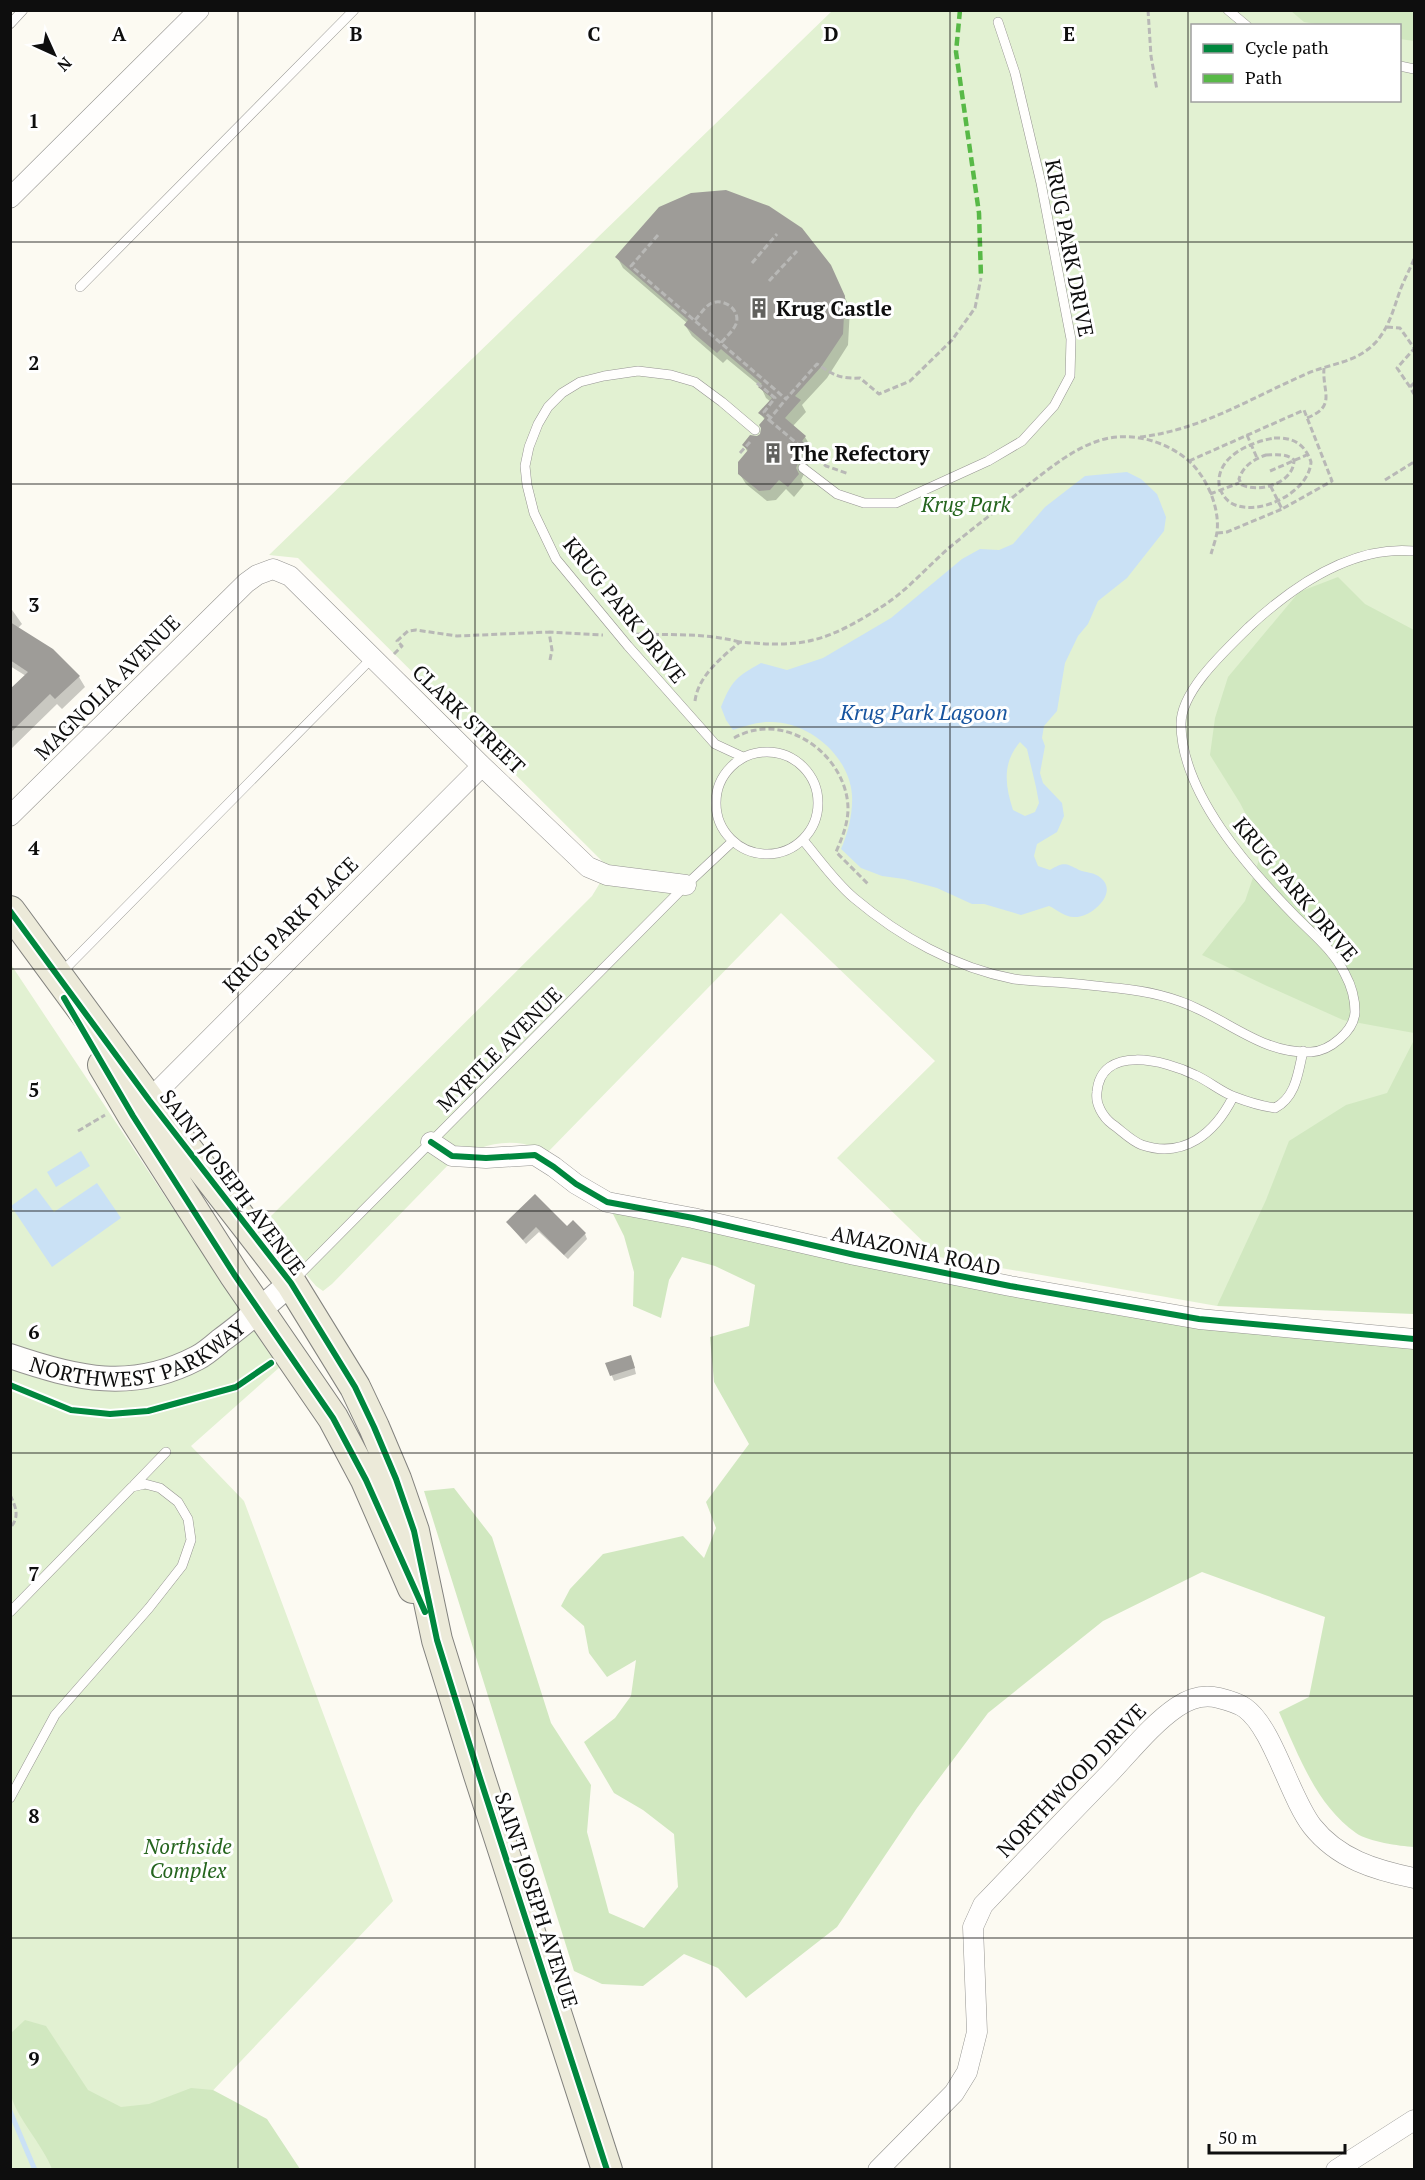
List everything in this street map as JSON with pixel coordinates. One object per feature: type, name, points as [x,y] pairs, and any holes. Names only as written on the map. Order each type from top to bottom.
[{"type":"main road","name":"SAINT JOSEPH AVENUE","points":[[18,922],[58,976],[129,1110],[291,1283],[355,1387],[396,1479],[414,1531],[437,1640],[607,2169]]},
{"type":"main road","name":"SAINT JOSEPH AVENUE","points":[[18,922],[129,1110],[234,1274],[333,1418],[366,1480],[437,1640]]},
{"type":"street","points":[[10,198],[199,10]]},
{"type":"street","name":"CLARK STREET","points":[[238,591],[257,575],[273,569],[290,576],[376,663],[588,867],[606,875],[686,885]]},
{"type":"street","name":"MAGNOLIA AVENUE","points":[[10,816],[238,591]]},
{"type":"street","name":"KRUG PARK PLACE","points":[[129,1110],[482,766]]},
{"type":"street","name":"AMAZONIA ROAD","points":[[431,1142],[452,1156],[486,1158],[535,1155],[606,1202],[693,1218],[866,1257],[1010,1286],[1199,1319],[1414,1339]]},
{"type":"street","name":"NORTHWEST PARKWAY","points":[[10,1356],[53,1371],[112,1380],[159,1374],[199,1357],[291,1283]]},
{"type":"street","name":"NORTHWOOD DRIVE","points":[[878,2169],[954,2093],[967,2072],[977,2031],[973,1928],[983,1905],[1145,1736],[1176,1708],[1191,1698],[1211,1696],[1245,1707],[1263,1730],[1301,1810],[1312,1827],[1329,1843],[1357,1862],[1377,1870],[1414,1878]]},
{"type":"street","points":[[1344,2168],[1414,2120]]},
{"type":"lane","points":[[10,24],[23,10]]},
{"type":"lane","points":[[80,287],[354,10]]},
{"type":"lane","points":[[1228,10],[1245,24]]},
{"type":"lane","name":"KRUG PARK DRIVE","points":[[804,468],[837,494],[864,503],[896,503],[988,461],[1023,441],[1054,406],[1070,376],[1071,339],[1041,183],[1015,73],[998,22]]},
{"type":"lane","name":"KRUG PARK DRIVE","points":[[743,757],[715,744],[562,567],[544,537],[534,513],[525,466],[529,447],[548,407],[562,393],[580,382],[604,376],[638,371],[671,375],[695,382],[755,430]]},
{"type":"lane","name":"KRUG PARK DRIVE","points":[[803,840],[851,896],[887,923],[940,955],[969,967],[1015,979],[1144,990],[1172,998],[1200,1010],[1240,1034],[1281,1050],[1314,1052],[1339,1041],[1355,1015],[1353,994],[1345,973],[1328,948],[1250,867],[1225,834],[1204,799],[1187,763],[1180,723],[1188,695],[1214,663],[1250,626],[1294,590],[1326,572],[1369,553],[1414,551]]},
{"type":"lane","points":[[58,976],[376,663]]},
{"type":"lane","points":[[764,752],[786,755],[799,762],[809,772],[816,785],[819,800],[812,828],[803,840],[787,850],[768,854],[750,851],[733,842],[721,826],[716,807],[718,787],[728,770],[743,757],[764,752]]},
{"type":"lane","name":"MYRTLE AVENUE","points":[[291,1283],[686,885],[733,842]]},
{"type":"lane","points":[[1233,1097],[1218,1122],[1186,1147],[1163,1150],[1139,1144],[1106,1119],[1096,1100],[1098,1081],[1106,1068],[1124,1060],[1159,1061],[1194,1074],[1233,1097],[1275,1108],[1286,1102],[1297,1081],[1303,1051]]},
{"type":"lane","points":[[10,1612],[166,1452]]},
{"type":"lane","points":[[10,1798],[55,1715],[149,1608],[182,1566],[190,1540],[188,1519],[178,1502],[160,1488],[145,1484],[132,1487]]},
{"type":"path","points":[[1148,10],[1151,56],[1157,90]]},
{"type":"path","points":[[752,263],[777,234]]},
{"type":"path","points":[[658,235],[631,266],[786,399],[817,364],[843,379],[861,378],[879,394],[910,381],[952,340],[975,308],[981,278]]},
{"type":"path","points":[[769,281],[797,251]]},
{"type":"path","points":[[1137,438],[1180,430],[1204,422],[1308,373],[1355,358],[1366,351],[1387,327],[1414,259]]},
{"type":"path","points":[[695,320],[709,304],[721,302],[731,307],[737,318],[736,324],[721,343]]},
{"type":"path","points":[[1387,327],[1400,328],[1412,342],[1414,349],[1397,368],[1414,394]]},
{"type":"path","points":[[1307,418],[1323,409],[1326,400],[1324,368]]},
{"type":"path","points":[[757,383],[775,398],[764,412],[770,419],[805,452],[826,466],[849,474]]},
{"type":"path","points":[[1410,387],[1414,383]]},
{"type":"path","points":[[1189,461],[1304,410],[1332,481],[1282,509],[1227,532],[1217,532]]},
{"type":"path","points":[[1247,435],[1257,458]]},
{"type":"path","points":[[632,634],[702,635],[723,637],[740,642],[812,641],[891,601],[950,548],[1057,463],[1079,449],[1101,440],[1118,437],[1137,438],[1165,446],[1189,461],[1200,474],[1210,494],[1217,521],[1217,532],[1211,554]]},
{"type":"path","points":[[1284,438],[1298,442],[1308,454],[1311,470],[1307,478],[1289,495],[1278,501],[1249,507],[1238,506],[1226,499],[1220,490],[1219,476],[1226,462],[1251,444],[1261,440],[1284,438]]},
{"type":"path","points":[[741,453],[747,445]]},
{"type":"path","points":[[1270,471],[1308,454]]},
{"type":"path","points":[[1239,483],[1244,469],[1257,458],[1266,455],[1284,455],[1294,460]]},
{"type":"path","points":[[1210,494],[1239,483],[1255,488],[1270,485],[1290,474],[1294,460]]},
{"type":"path","points":[[1385,480],[1414,462]]},
{"type":"path","points":[[1270,485],[1282,509]]},
{"type":"path","points":[[376,663],[402,646],[397,641],[408,631],[416,630],[457,636],[549,632],[604,635]]},
{"type":"path","points":[[549,632],[552,650],[550,660]]},
{"type":"path","points":[[695,705],[700,684],[709,671],[740,642]]},
{"type":"path","points":[[724,742],[756,730],[773,729],[788,732],[807,741],[830,760],[845,788],[848,806],[846,822],[836,852],[868,884]]},
{"type":"path","points":[[78,1131],[129,1110]]},
{"type":"path","points":[[10,1495],[16,1506],[17,1514],[10,1528]]},
{"type":"green space","name":"Krug Park","points":[[832,11],[1414,11],[1414,1106],[1217,1306],[939,1257],[837,1158],[935,1061],[781,913],[546,1154],[524,1144],[504,1143],[477,1149],[451,1162],[323,1291],[316,1286],[263,1224],[592,896],[609,868],[298,558],[269,555]]},
{"type":"green space","points":[[1291,11],[1414,11],[1414,41],[1401,39],[1401,24],[1304,22]]},
{"type":"green space","points":[[1338,577],[1365,604],[1414,630],[1414,1033],[1343,1020],[1202,955],[1245,901],[1263,848],[1240,803],[1210,755],[1215,718],[1228,677],[1299,592]]},
{"type":"green space","name":"Northside Complex","points":[[10,963],[269,1353],[281,1366],[191,1446],[244,1501],[393,1901],[183,2122],[232,2169],[11,2169]]},
{"type":"green space","points":[[1414,1040],[1414,1314],[1217,1306],[1266,1200],[1289,1141],[1346,1105],[1387,1093]]},
{"type":"green space","points":[[610,1208],[918,1272],[1414,1340],[1414,1847],[1368,1839],[1356,1833],[1342,1821],[1330,1808],[1310,1778],[1279,1712],[1309,1697],[1325,1617],[1202,1572],[1103,1621],[988,1713],[917,1808],[837,1927],[746,1998],[718,1968],[684,1954],[643,1986],[602,1984],[574,1971],[424,1491],[454,1488],[492,1537],[551,1723],[591,1785],[587,1832],[609,1913],[644,1928],[678,1887],[674,1834],[643,1810],[614,1793],[584,1742],[615,1718],[631,1696],[636,1660],[607,1677],[589,1653],[584,1626],[561,1606],[570,1589],[603,1554],[683,1536],[704,1558],[716,1528],[706,1502],[749,1444],[714,1382],[710,1337],[749,1326],[755,1285],[715,1266],[682,1257],[669,1280],[661,1318],[633,1306],[634,1272],[624,1236]]},
{"type":"green space","points":[[25,2020],[46,2026],[88,2090],[121,2107],[149,2104],[191,2088],[213,2090],[267,2119],[300,2169],[52,2169],[18,2112],[11,2095],[9,2065],[11,2033]]},
{"type":"water","name":"Krug Park Lagoon","points":[[1127,472],[1141,479],[1157,494],[1166,517],[1164,531],[1127,578],[1098,601],[1088,624],[1078,636],[1065,663],[1057,711],[1044,726],[1042,738],[1045,746],[1040,773],[1043,783],[1062,803],[1064,816],[1057,832],[1037,844],[1034,856],[1038,866],[1050,870],[1064,864],[1101,878],[1106,884],[1107,891],[1101,904],[1088,913],[1074,917],[1067,916],[1049,906],[1021,915],[984,904],[972,904],[937,888],[882,876],[861,868],[841,849],[852,809],[852,795],[849,780],[835,754],[812,734],[784,723],[760,723],[733,730],[721,707],[728,691],[740,676],[761,663],[787,670],[823,658],[891,618],[962,559],[980,549],[999,550],[1013,544],[1045,507],[1085,476]],"holes":[[[1020,742],[1027,749],[1039,803],[1035,812],[1025,816],[1013,810],[1008,792],[1007,774],[1010,758]]]},
{"type":"water","points":[[81,1151],[90,1166],[56,1187],[47,1172]]},
{"type":"water","points":[[97,1183],[121,1218],[52,1267],[11,1206],[36,1188],[54,1212]]},
{"type":"building","name":"Krug Castle","points":[[726,190],[769,206],[802,228],[831,265],[845,296],[843,334],[821,367],[795,396],[801,400],[785,418],[806,436],[802,441],[807,445],[799,455],[808,463],[803,461],[798,463],[796,468],[799,474],[788,487],[779,480],[770,490],[759,491],[738,474],[738,462],[748,450],[742,445],[750,435],[760,434],[759,425],[765,418],[758,413],[772,398],[758,387],[762,384],[721,349],[717,353],[684,325],[688,320],[615,257],[659,207],[691,193]]},
{"type":"building","points":[[10,622],[53,649],[80,676],[55,699],[50,694],[10,733],[10,689],[28,672],[10,660]]},
{"type":"building","points":[[535,1194],[567,1226],[573,1220],[586,1233],[564,1255],[536,1227],[523,1240],[506,1222]]},
{"type":"building","points":[[631,1355],[635,1368],[610,1376],[605,1363]]},
{"type":"waterway","points":[[10,2111],[35,2170]]},
{"type":"marked path","points":[[960,10],[956,52],[979,213],[981,278]]},
{"type":"cycle path","points":[[10,911],[149,1100],[291,1283],[355,1387],[374,1427],[396,1479],[414,1531],[437,1640],[607,2170]]},
{"type":"cycle path","points":[[64,998],[133,1116],[234,1274],[333,1418],[366,1480],[425,1612]]},
{"type":"cycle path","points":[[431,1142],[452,1156],[486,1158],[535,1155],[576,1184],[607,1202],[693,1218],[855,1255],[1010,1286],[1199,1319],[1414,1339]]},
{"type":"cycle path","points":[[10,1385],[71,1410],[110,1414],[148,1411],[236,1387],[271,1363]]},
{"type":"place","name":"Krug Castle","points":[[759,308]]},
{"type":"place","name":"The Refectory","points":[[773,453]]}]
